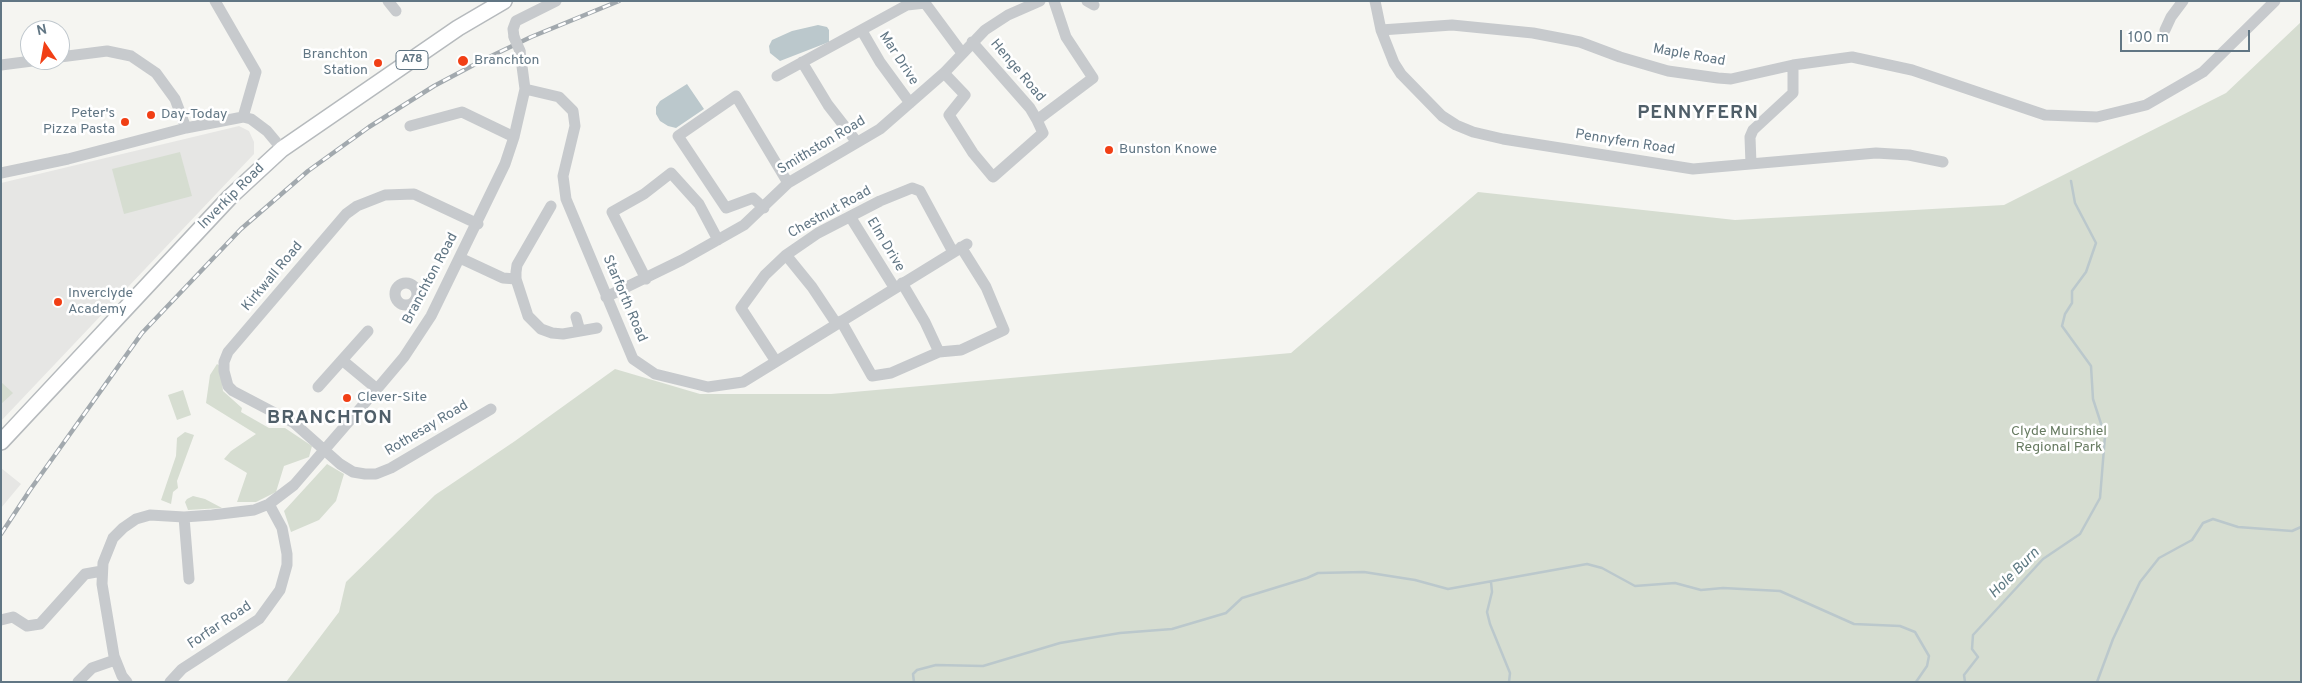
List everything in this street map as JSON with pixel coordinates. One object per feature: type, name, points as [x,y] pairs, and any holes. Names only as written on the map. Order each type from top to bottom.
[{"type":"highway","name":"Inverkip Road","points":[[1,442],[230,197],[282,149],[458,28],[504,1]]},
{"type":"street","points":[[215,1],[256,72],[243,117]]},
{"type":"street","points":[[388,1],[396,11]]},
{"type":"street","name":"Branchton Road","points":[[127,682],[122,676],[115,660],[102,584],[102,571],[106,551],[113,538],[136,519],[150,515],[184,518],[254,510],[269,504],[294,486],[404,357],[436,307],[478,224],[505,164],[514,137],[525,90],[520,51],[514,37],[513,29],[516,21],[556,1]]},
{"type":"street","name":"Smithston Road","points":[[606,297],[646,279],[744,225],[764,208],[775,194],[788,183],[880,129],[944,73],[985,30],[1008,15],[1040,1]]},
{"type":"street","points":[[944,73],[965,95],[949,115],[973,153],[993,177],[1042,133],[1038,120],[1093,78],[1066,37],[1054,1]]},
{"type":"street","name":"Pennyfern Road","points":[[1375,1],[1381,30],[1394,63],[1410,85],[1442,116],[1456,125],[1473,132],[1503,139],[1692,169],[1876,153],[1909,155],[1943,162]]},
{"type":"street","points":[[2165,30],[2171,16],[2184,1]]},
{"type":"street","name":"Maple Road","points":[[1381,30],[1452,25],[1533,33],[1580,42],[1620,57],[1668,70],[1731,79],[1792,65],[1852,57],[1912,70],[2045,115],[2097,117],[2146,105],[2203,72],[2275,1]]},
{"type":"street","points":[[777,76],[907,5],[925,3],[962,53]]},
{"type":"street","name":"Mar Drive","points":[[862,31],[880,62],[910,103]]},
{"type":"street","name":"Henge Road","points":[[972,42],[1030,108],[1038,120]]},
{"type":"street","points":[[70,56],[107,51],[131,56],[156,73],[175,99],[186,128]]},
{"type":"street","points":[[802,62],[828,105],[856,142]]},
{"type":"street","points":[[1,65],[20,63]]},
{"type":"street","points":[[1751,164],[1750,137],[1753,130],[1790,98],[1794,88],[1792,65]]},
{"type":"street","name":"Starforth Road","points":[[525,90],[559,97],[573,111],[575,126],[562,176],[566,199],[633,359],[655,374],[708,387],[743,382],[775,360],[960,248]]},
{"type":"street","points":[[764,208],[753,198],[726,208],[678,136],[736,96],[788,183]]},
{"type":"street","points":[[410,126],[462,112],[514,137]]},
{"type":"street","points":[[1,173],[186,128],[243,117],[251,119],[267,130],[282,149]]},
{"type":"street","points":[[646,279],[612,212],[644,194],[671,173],[698,204],[718,240]]},
{"type":"street","name":"Chestnut Road","points":[[775,360],[741,308],[766,275],[786,255],[818,233],[912,188],[920,191],[986,287],[1004,330],[962,350],[939,352]]},
{"type":"street","name":"Kirkwall Road","points":[[325,451],[294,423],[232,391],[228,386],[224,371],[224,362],[228,352],[346,214],[357,206],[385,194],[414,194],[478,224]]},
{"type":"street","points":[[551,206],[517,265],[516,279],[528,316],[541,329],[563,334],[597,328]]},
{"type":"street","name":"Elm Drive","points":[[851,218],[925,322],[939,352]]},
{"type":"street","points":[[543,220],[554,227]]},
{"type":"street","points":[[786,255],[838,322],[872,376],[891,373],[939,352]]},
{"type":"street","points":[[460,258],[503,278],[516,279]]},
{"type":"street","points":[[416,298],[436,307]]},
{"type":"street","points":[[576,317],[580,331]]},
{"type":"street","points":[[318,387],[368,331]]},
{"type":"street","points":[[342,360],[377,389]]},
{"type":"street","name":"Rothesay Road","points":[[325,451],[353,472],[376,474],[391,468],[491,408]]},
{"type":"street","name":"Forfar Road","points":[[170,682],[182,669],[259,619],[280,590],[287,565],[287,554],[282,528],[269,504]]},
{"type":"street","points":[[184,518],[189,579]]},
{"type":"street","points":[[1,620],[13,617],[27,626],[40,624],[85,574],[102,571]]},
{"type":"street","points":[[78,682],[92,668],[115,660]]},
{"type":"shaded area","points":[[818,25],[827,27],[829,30],[829,42],[780,61],[770,53],[769,46],[772,40],[792,31]]},
{"type":"shaded area","points":[[687,84],[704,109],[676,128],[668,126],[660,121],[656,114],[656,107],[660,101]]},
{"type":"shaded area","name":"Inverclyde Academy","points":[[239,126],[249,131],[254,142],[254,154],[1,421],[1,183]]},
{"type":"shaded area","points":[[1,468],[21,484],[1,508]]},
{"type":"green space","name":"Clyde Muirshiel Regional Park","points":[[2301,22],[2301,682],[286,682],[339,612],[346,582],[435,495],[515,441],[615,369],[700,394],[831,394],[1291,353],[1478,192],[1735,220],[2004,205],[2226,93]]},
{"type":"green space","points":[[180,152],[192,196],[124,214],[112,169]]},
{"type":"green space","points":[[217,364],[220,366],[223,391],[242,408],[241,412],[269,428],[285,428],[312,446],[309,457],[284,466],[276,492],[256,502],[237,502],[247,473],[224,459],[231,451],[256,434],[206,403],[210,375]]},
{"type":"green space","points":[[1,382],[13,393],[1,404]]},
{"type":"green space","points":[[183,390],[191,415],[177,420],[168,395]]},
{"type":"green space","points":[[185,432],[194,435],[177,481],[178,488],[173,492],[171,504],[161,500],[176,456],[177,438]]},
{"type":"green space","points":[[327,464],[344,474],[336,501],[319,520],[291,532],[284,511]]},
{"type":"green space","points":[[193,496],[205,499],[222,508],[188,510],[185,502]]},
{"type":"waterway","name":"Hole Burn","points":[[1965,682],[1964,675],[1978,657],[1972,649],[1973,635],[2043,559],[2080,534],[2100,498],[2105,436],[2093,399],[2091,366],[2062,326],[2065,314],[2072,303],[2072,291],[2086,272],[2096,243],[2075,203],[2071,181]]},
{"type":"waterway","points":[[2097,682],[2113,639],[2140,582],[2159,558],[2192,540],[2203,523],[2213,519],[2238,527],[2292,531],[2301,527]]},
{"type":"waterway","points":[[914,682],[913,674],[917,670],[936,665],[983,666],[1060,643],[1120,633],[1172,629],[1226,613],[1242,598],[1318,573],[1364,572],[1415,580],[1448,589],[1587,564],[1602,568],[1635,586],[1675,583],[1701,590],[1723,588],[1780,591],[1854,624],[1900,626],[1915,632],[1929,656],[1927,666],[1916,682]]},
{"type":"waterway","points":[[1491,582],[1492,592],[1487,612],[1510,673],[1509,682]]},
{"type":"railway","points":[[1,534],[30,490],[142,333],[241,229],[308,171],[369,127],[434,86],[531,37],[619,1]]},
{"type":"place","name":"Branchton","points":[[463,61]]},
{"type":"place","name":"Branchton Station","points":[[378,63]]},
{"type":"place","name":"Day-Today","points":[[151,115]]},
{"type":"place","name":"Peter's Pizza Pasta","points":[[125,122]]},
{"type":"place","name":"Bunston Knowe","points":[[1109,150]]},
{"type":"place","name":"Inverclyde Academy","points":[[58,302]]},
{"type":"place","name":"Clever-Site","points":[[347,398]]},
{"type":"district","name":"PENNYFERN","points":[[1698,114]]},
{"type":"district","name":"BRANCHTON","points":[[330,419]]}]
